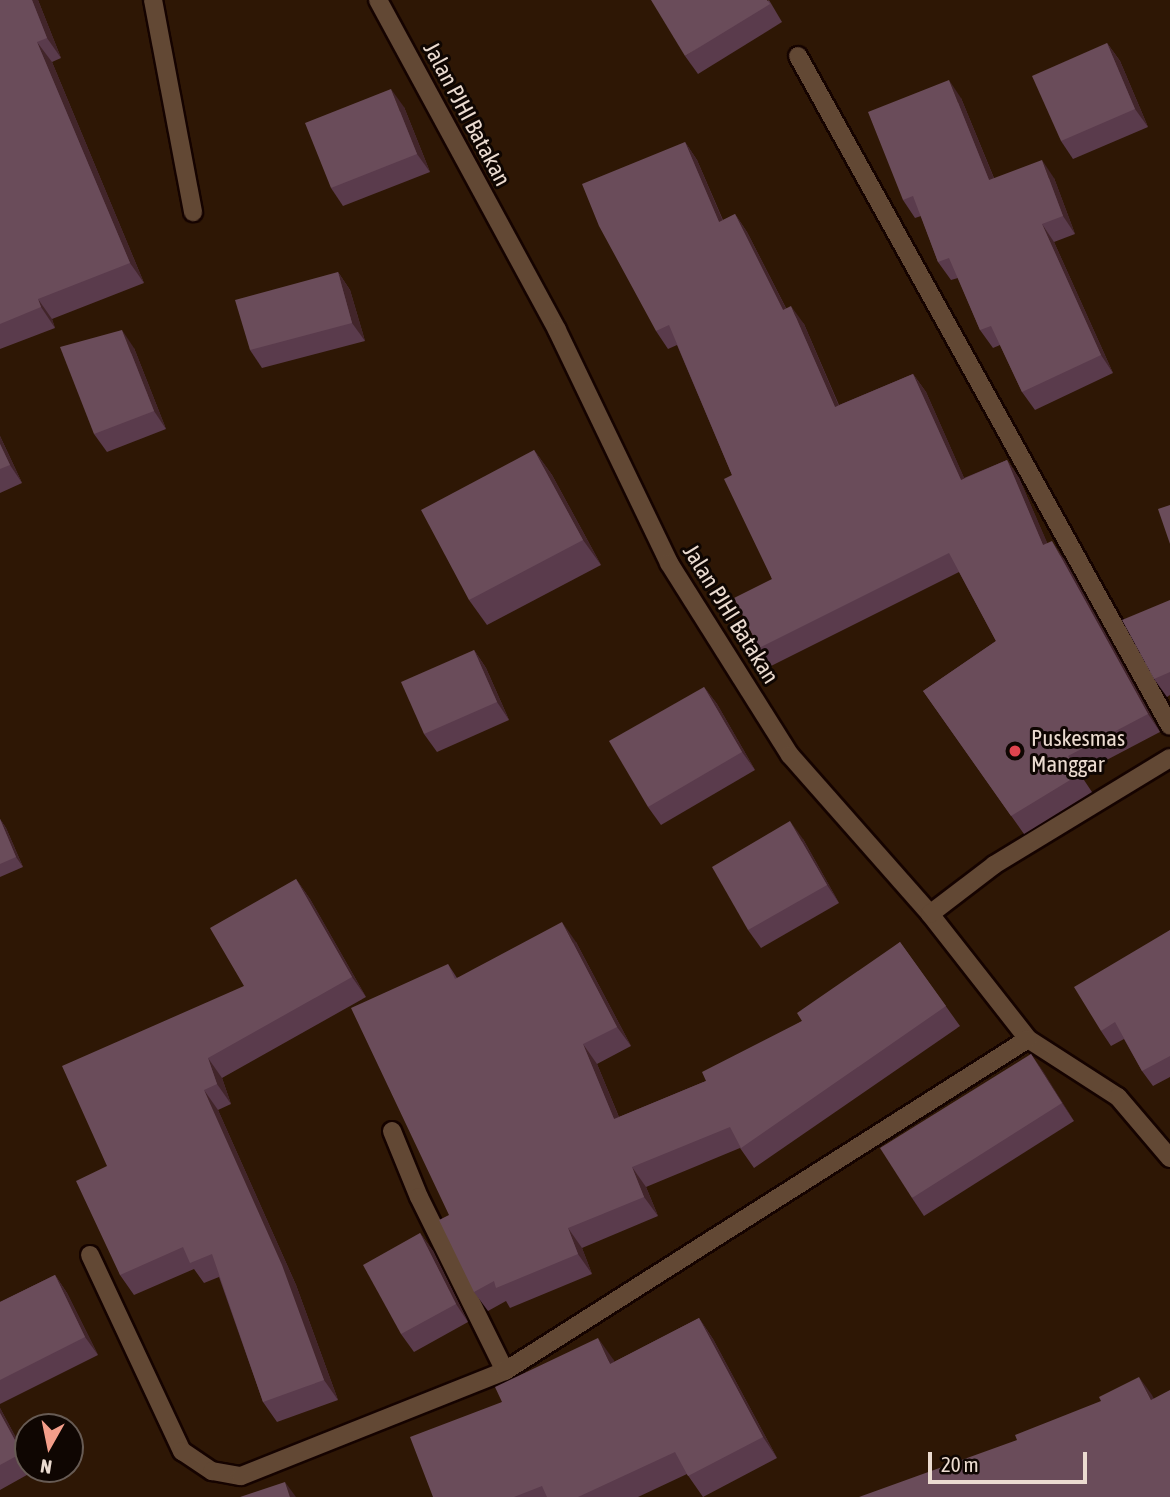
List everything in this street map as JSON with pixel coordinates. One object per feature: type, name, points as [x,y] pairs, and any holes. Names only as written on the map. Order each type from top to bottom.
[{"type":"street","points":[[153,0],[193,212]]},
{"type":"street","name":"Jalan PJHI Batakan","points":[[378,0],[557,330],[669,562],[790,755],[930,914],[1028,1038],[1118,1097],[1170,1158]]},
{"type":"street","points":[[798,56],[1170,726]]},
{"type":"street","points":[[930,914],[994,865],[1170,758]]},
{"type":"street","points":[[90,1255],[182,1451],[212,1471],[241,1476],[505,1371],[1028,1038]]},
{"type":"street","points":[[392,1131],[419,1197],[505,1371]]},
{"type":"building","points":[[0,0],[32,0],[47,38],[37,42],[130,263],[38,299],[41,307],[0,324]]},
{"type":"building","points":[[651,0],[767,0],[770,4],[685,56]]},
{"type":"building","points":[[1107,43],[1135,109],[1061,141],[1032,76]]},
{"type":"building","points":[[949,80],[989,180],[1042,160],[1063,216],[1042,224],[1101,355],[1022,392],[991,326],[980,330],[949,258],[938,262],[913,196],[903,200],[868,112]]},
{"type":"building","points":[[391,89],[417,154],[331,188],[305,123]]},
{"type":"building","points":[[685,142],[719,222],[735,214],[783,310],[791,306],[835,407],[913,374],[961,480],[1007,460],[1043,545],[1052,541],[1148,714],[1068,756],[1080,774],[1011,816],[923,691],[996,641],[949,553],[759,648],[734,598],[772,579],[724,479],[732,475],[669,325],[656,331],[599,226],[582,184]]},
{"type":"building","points":[[338,272],[352,323],[250,350],[235,300]]},
{"type":"building","points":[[122,330],[154,411],[94,434],[60,347]]},
{"type":"building","points":[[0,444],[10,465],[0,469]]},
{"type":"building","points":[[534,450],[583,540],[469,600],[421,510]]},
{"type":"building","points":[[1170,505],[1170,544],[1158,509]]},
{"type":"building","points":[[1170,600],[1170,672],[1154,679],[1122,620]]},
{"type":"building","points":[[474,650],[497,702],[424,734],[401,682]]},
{"type":"building","points":[[704,687],[742,752],[648,807],[609,741]]},
{"type":"building","points":[[0,819],[16,857],[0,864]]},
{"type":"building","points":[[790,821],[827,885],[748,930],[712,867]]},
{"type":"building","points":[[296,879],[352,977],[208,1058],[217,1084],[204,1090],[282,1265],[324,1380],[263,1402],[212,1254],[190,1263],[183,1247],[120,1275],[76,1181],[107,1166],[62,1066],[244,986],[210,928]]},
{"type":"building","points":[[562,922],[617,1027],[583,1044],[614,1119],[706,1081],[702,1072],[802,1021],[797,1013],[900,942],[946,1006],[741,1148],[730,1127],[632,1167],[644,1197],[568,1228],[578,1254],[496,1288],[494,1281],[474,1292],[439,1220],[449,1215],[351,1008],[448,964],[455,979]]},
{"type":"building","points":[[1170,930],[1170,1056],[1142,1071],[1115,1022],[1101,1031],[1074,987]]},
{"type":"building","points":[[1031,1054],[1062,1103],[912,1198],[880,1148]]},
{"type":"building","points":[[420,1233],[456,1304],[401,1334],[363,1265]]},
{"type":"building","points":[[55,1275],[85,1337],[0,1380],[0,1302]]},
{"type":"building","points":[[699,1318],[763,1437],[688,1476],[675,1452],[578,1497],[547,1497],[542,1486],[514,1497],[433,1497],[410,1437],[502,1402],[495,1387],[598,1338],[610,1364]]},
{"type":"building","points":[[1139,1377],[1151,1400],[1170,1390],[1170,1497],[859,1497],[1017,1440],[1015,1435],[1101,1401],[1099,1397]]},
{"type":"building","points":[[0,1413],[14,1438],[14,1457],[0,1465]]},
{"type":"building","points":[[285,1482],[290,1497],[240,1497]]},
{"type":"place","name":"Puskesmas Manggar","points":[[1015,751]]}]
